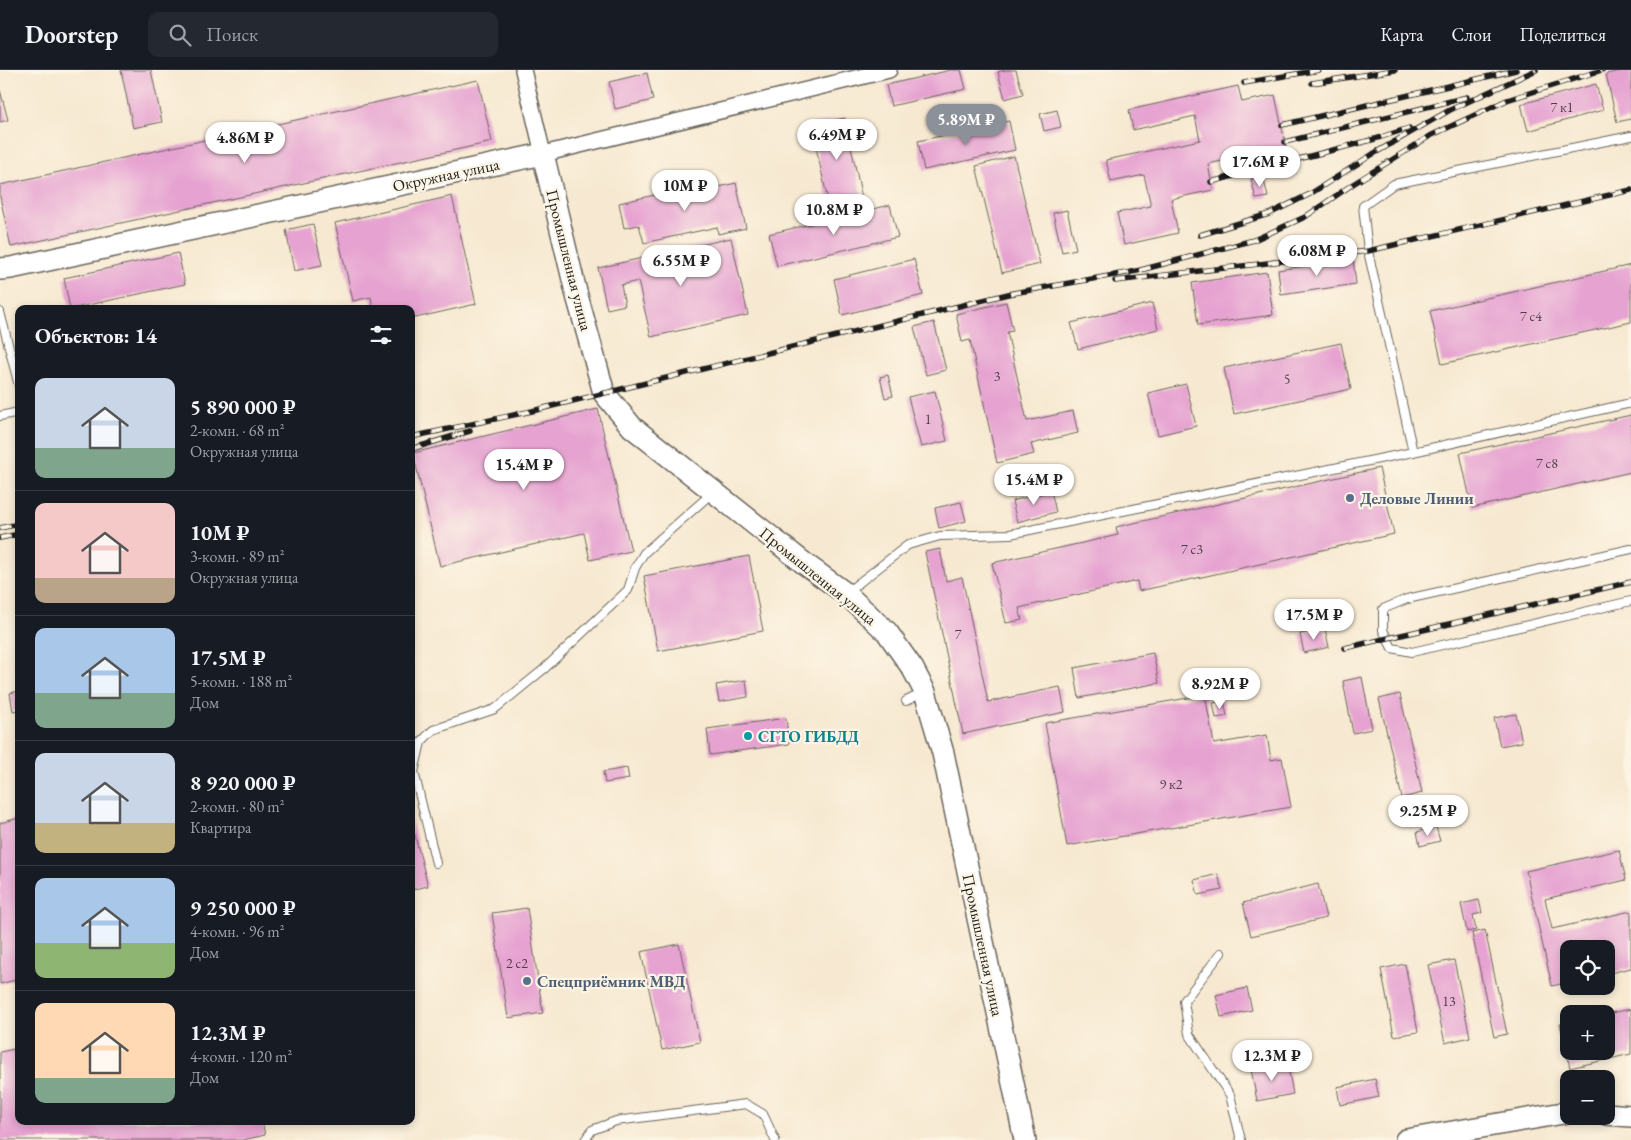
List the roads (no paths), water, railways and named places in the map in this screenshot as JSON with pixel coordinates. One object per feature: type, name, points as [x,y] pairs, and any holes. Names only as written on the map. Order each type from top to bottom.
[{"type":"street","points":[[523,70],[543,154]]},
{"type":"street","name":"Окружная улица","points":[[0,269],[543,154],[889,70]]},
{"type":"street","name":"Промышленная улица","points":[[543,154],[576,292],[604,393],[632,427],[804,564],[845,593],[887,632],[913,669],[916,696],[943,753],[1024,1140]]},
{"type":"street","points":[[1406,1140],[1560,1114]]},
{"type":"street","points":[[1615,1115],[1631,1116]]},
{"type":"lane","points":[[1413,452],[1368,251],[1362,206],[1394,184],[1631,136]]},
{"type":"lane","points":[[0,312],[15,370]]},
{"type":"lane","points":[[845,593],[908,545],[940,536],[1010,534],[1413,452],[1631,402]]},
{"type":"lane","points":[[0,416],[15,413]]},
{"type":"lane","points":[[415,768],[421,742],[433,730],[495,709],[544,669],[628,590],[635,568],[644,553],[713,492]]},
{"type":"lane","points":[[1631,549],[1407,599],[1383,610],[1383,630],[1392,648],[1412,652],[1631,601]]},
{"type":"lane","points":[[415,776],[436,863]]},
{"type":"lane","points":[[1221,953],[1184,1001],[1189,1034],[1230,1095],[1241,1140]]},
{"type":"lane","points":[[585,1140],[592,1130],[616,1121],[746,1104],[763,1114],[775,1140]]},
{"type":"railway","points":[[1244,83],[1319,70]]},
{"type":"railway","points":[[1312,83],[1395,70]]},
{"type":"railway","points":[[1282,125],[1516,70]]},
{"type":"railway","points":[[1200,235],[1269,214],[1310,194],[1373,154],[1450,110],[1536,70]]},
{"type":"railway","points":[[415,436],[532,411],[1008,294],[1137,271],[1254,240],[1305,217],[1353,184],[1430,136],[1507,100],[1602,70]]},
{"type":"railway","points":[[1285,142],[1467,97]]},
{"type":"railway","points":[[1211,182],[1375,139],[1409,128]]},
{"type":"railway","points":[[1115,281],[1368,251],[1631,190]]},
{"type":"railway","points":[[415,448],[470,431]]},
{"type":"railway","points":[[0,528],[15,525]]},
{"type":"railway","points":[[0,538],[15,535]]},
{"type":"railway","points":[[1345,648],[1631,582]]},
{"type":"place","name":"Деловые Линии","points":[[1350,498]]},
{"type":"place","name":"СГТО ГИБДД","points":[[748,736]]},
{"type":"place","name":"Спецприёмник МВД","points":[[527,981]]}]
